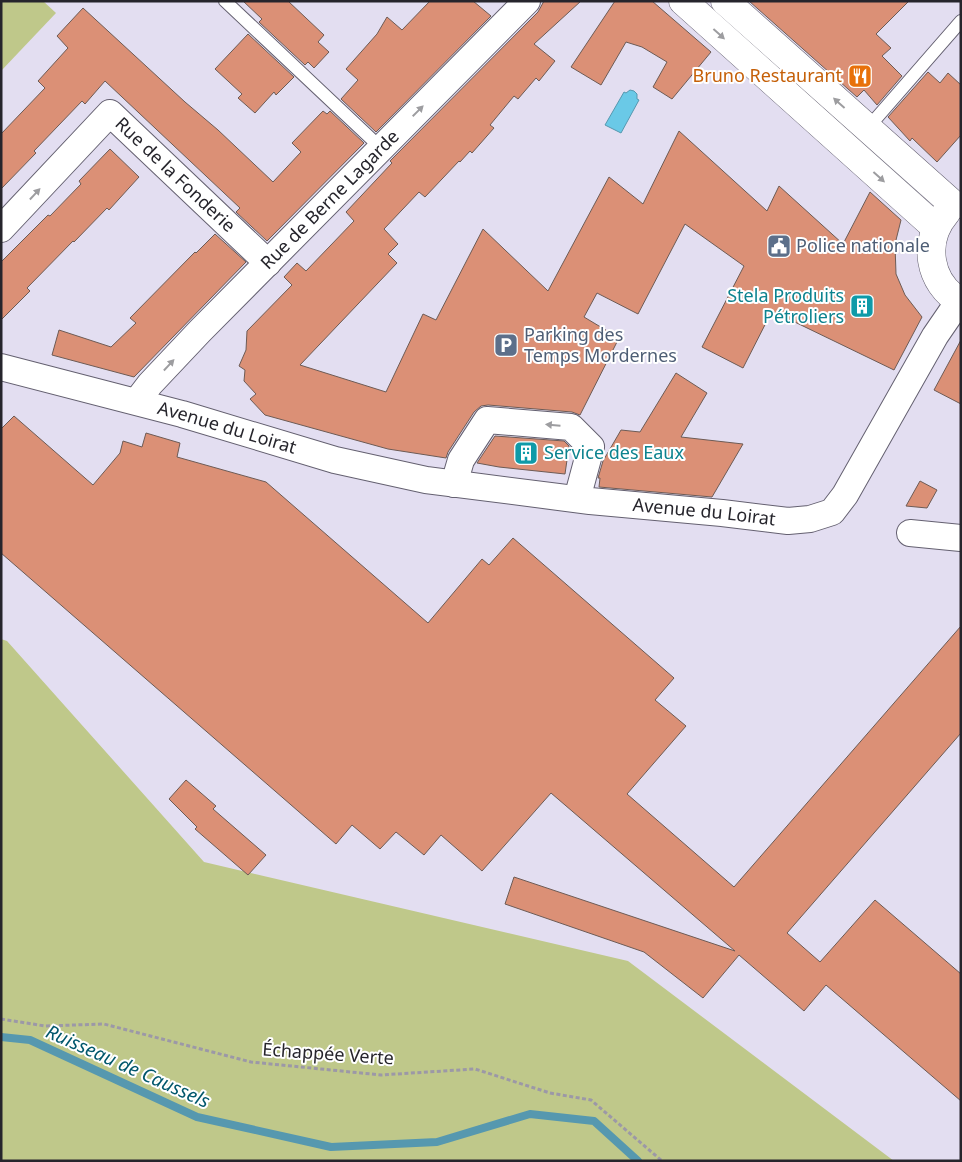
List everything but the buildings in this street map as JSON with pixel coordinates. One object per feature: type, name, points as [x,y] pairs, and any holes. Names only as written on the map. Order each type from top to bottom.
[{"type":"main road","points":[[682,1],[858,139],[957,203],[944,214],[936,227],[932,242],[931,259],[936,276],[945,290],[960,301]]},
{"type":"main road","points":[[724,1],[858,139],[936,227]]},
{"type":"street","name":"Rue de Berne Lagarde","points":[[136,401],[200,331],[527,1]]},
{"type":"street","name":"Rue de la Fonderie","points":[[1,229],[110,113],[268,263]]},
{"type":"street","name":"Avenue du Loirat","points":[[1,367],[136,401],[335,460],[426,480],[577,500],[722,512],[788,520],[810,518],[832,512],[845,495],[935,336],[960,301]]},
{"type":"street","points":[[454,484],[460,460],[487,420],[571,427],[592,447],[577,500]]},
{"type":"street","points":[[910,533],[961,538]]},
{"type":"lane","points":[[225,1],[381,148]]},
{"type":"lane","points":[[858,139],[961,21]]},
{"type":"path","name":"Échappée Verte","points":[[1,1019],[45,1026],[104,1024],[251,1062],[381,1075],[475,1069],[550,1093],[591,1100],[662,1161]]},
{"type":"green space","points":[[1,1],[43,1],[56,13],[1,71]]},
{"type":"green space","points":[[1,639],[7,641],[204,862],[628,961],[894,1161],[1,1161]]},
{"type":"water","points":[[630,90],[637,94],[637,99],[639,100],[621,133],[605,125],[624,92],[626,93]]},
{"type":"waterway","name":"Ruisseau de Caussels","points":[[1,1037],[30,1040],[197,1117],[331,1147],[437,1142],[530,1114],[594,1121],[638,1161]]},
{"type":"place","name":"Bruno Restaurant","points":[[860,76]]},
{"type":"place","name":"Police nationale","points":[[779,246]]},
{"type":"place","name":"Stela Produits Pétroliers","points":[[862,306]]},
{"type":"place","name":"Parking des Temps Mordernes","points":[[506,345]]},
{"type":"place","name":"Service des Eaux","points":[[526,453]]}]
